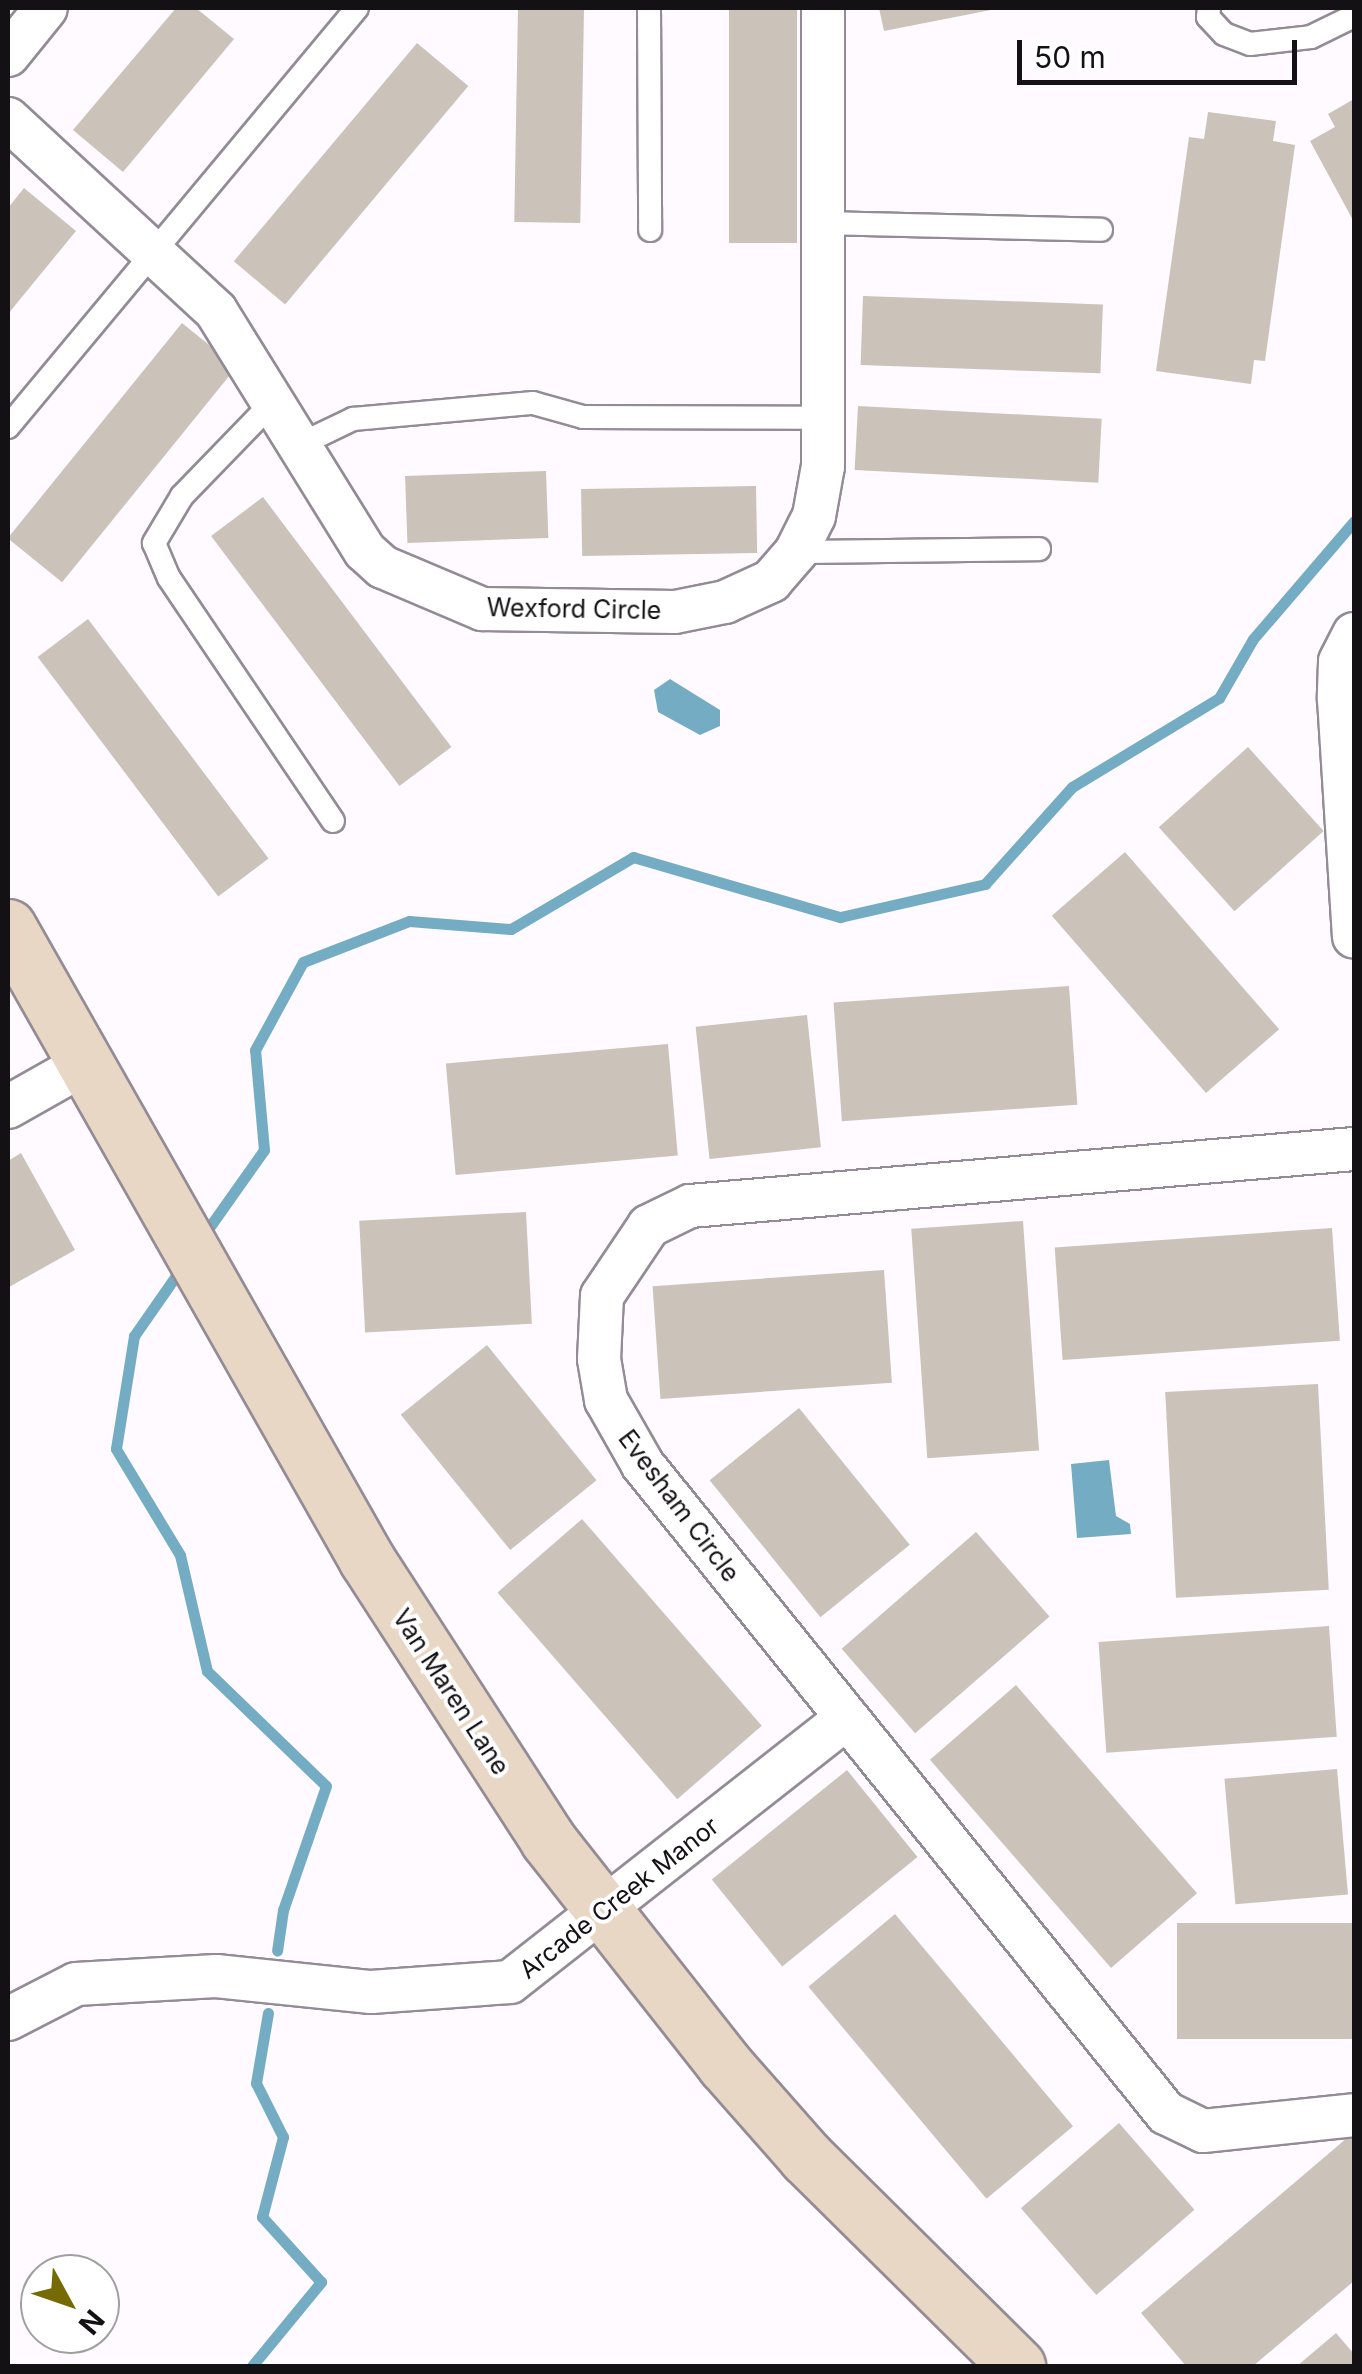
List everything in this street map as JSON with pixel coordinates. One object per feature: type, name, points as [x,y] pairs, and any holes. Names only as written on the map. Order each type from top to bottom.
[{"type":"main road","name":"Van Maren Lane","points":[[8,927],[378,1577],[494,1762],[601,1911],[806,2157],[1017,2366]]},
{"type":"street","points":[[8,54],[46,8]]},
{"type":"street","name":"Wexford Circle","points":[[8,119],[156,250],[216,311],[365,551],[432,592],[482,609],[675,612],[724,602],[770,581],[796,552],[814,516],[823,418],[823,8]]},
{"type":"street","points":[[1354,634],[1340,662],[1339,699],[1354,937]]},
{"type":"street","points":[[8,1107],[84,1064]]},
{"type":"street","name":"Evesham Circle","points":[[1354,1150],[690,1206],[649,1226],[602,1296],[599,1359],[606,1400],[643,1465],[1166,2113],[1203,2130],[1354,2115]]},
{"type":"street","name":"Arcade Creek Manor","points":[[8,2019],[76,1984],[216,1976],[371,1992],[510,1982],[847,1718]]},
{"type":"lane","points":[[8,427],[357,8]]},
{"type":"lane","points":[[649,8],[650,230]]},
{"type":"lane","points":[[1208,8],[1208,17],[1224,34],[1250,44],[1311,37],[1354,16]]},
{"type":"lane","points":[[823,223],[1101,230]]},
{"type":"lane","points":[[274,400],[182,496],[154,543],[169,578],[333,820]]},
{"type":"lane","points":[[301,444],[353,419],[533,403],[583,418],[823,418]]},
{"type":"lane","points":[[796,552],[1038,549]]},
{"type":"water","points":[[670,679],[720,710],[720,726],[700,735],[658,712],[654,690]]},
{"type":"water","points":[[1109,1460],[1116,1516],[1130,1524],[1131,1534],[1077,1538],[1071,1464]]},
{"type":"building","points":[[176,8],[196,8],[234,39],[123,172],[73,130]]},
{"type":"building","points":[[518,8],[584,9],[580,223],[514,222]]},
{"type":"building","points":[[729,8],[797,8],[797,243],[729,243]]},
{"type":"building","points":[[879,8],[996,8],[996,9],[884,31]]},
{"type":"building","points":[[417,43],[468,86],[285,304],[234,261]]},
{"type":"building","points":[[1354,99],[1354,222],[1310,141],[1335,127],[1328,114]]},
{"type":"building","points":[[1208,112],[1276,121],[1273,141],[1295,145],[1265,361],[1254,360],[1251,384],[1156,371],[1189,137],[1204,139]]},
{"type":"building","points":[[24,188],[76,231],[8,314],[8,208]]},
{"type":"building","points":[[863,296],[1103,304],[1100,373],[861,365]]},
{"type":"building","points":[[182,323],[236,367],[62,582],[8,538]]},
{"type":"building","points":[[858,406],[1102,419],[1098,483],[855,470]]},
{"type":"building","points":[[546,471],[548,538],[407,543],[405,476]]},
{"type":"building","points":[[756,486],[757,553],[582,556],[581,489]]},
{"type":"building","points":[[263,497],[451,747],[399,786],[211,536]]},
{"type":"building","points":[[88,619],[269,859],[218,897],[38,657]]},
{"type":"building","points":[[1248,747],[1324,831],[1234,911],[1159,827]]},
{"type":"building","points":[[1125,852],[1279,1029],[1206,1093],[1052,916]]},
{"type":"building","points":[[1069,986],[1077,1105],[842,1121],[834,1002]]},
{"type":"building","points":[[807,1015],[821,1147],[710,1159],[696,1027]]},
{"type":"building","points":[[668,1044],[678,1156],[456,1175],[446,1063]]},
{"type":"building","points":[[21,1153],[75,1250],[9,1287],[8,1161]]},
{"type":"building","points":[[526,1212],[532,1324],[365,1333],[359,1221]]},
{"type":"building","points":[[1023,1221],[1039,1450],[927,1458],[911,1229]]},
{"type":"building","points":[[1332,1228],[1340,1341],[1063,1360],[1055,1247]]},
{"type":"building","points":[[884,1270],[892,1383],[660,1399],[653,1286]]},
{"type":"building","points":[[487,1345],[597,1480],[510,1550],[401,1415]]},
{"type":"building","points":[[1318,1384],[1329,1590],[1176,1598],[1165,1392]]},
{"type":"building","points":[[799,1408],[910,1545],[820,1617],[710,1480]]},
{"type":"building","points":[[582,1519],[762,1726],[677,1799],[497,1592]]},
{"type":"building","points":[[976,1532],[1049,1617],[915,1733],[842,1649]]},
{"type":"building","points":[[1329,1626],[1337,1737],[1106,1753],[1099,1642]]},
{"type":"building","points":[[1016,1685],[1197,1893],[1111,1968],[930,1760]]},
{"type":"building","points":[[1337,1769],[1348,1895],[1235,1904],[1224,1779]]},
{"type":"building","points":[[847,1770],[917,1857],[782,1967],[712,1880]]},
{"type":"building","points":[[895,1914],[1073,2126],[986,2199],[808,1987]]},
{"type":"building","points":[[1177,1923],[1354,1923],[1354,2039],[1177,2039]]},
{"type":"building","points":[[1119,2123],[1194,2210],[1096,2295],[1021,2208]]},
{"type":"building","points":[[1354,2132],[1354,2281],[1253,2366],[1186,2366],[1141,2313]]},
{"type":"building","points":[[1336,2333],[1354,2354],[1354,2366],[1297,2366]]},
{"type":"waterway","points":[[201,1239],[264,1150],[255,1050],[303,962],[409,921],[511,929],[633,857],[840,917],[985,884],[1072,787],[1219,698],[1253,639],[1354,521]]},
{"type":"waterway","points":[[182,1267],[134,1336],[116,1449],[180,1555],[207,1671],[326,1786],[283,1910],[277,1951]]},
{"type":"waterway","points":[[252,2366],[321,2282],[262,2217],[283,2137],[256,2083],[268,2013]]}]
